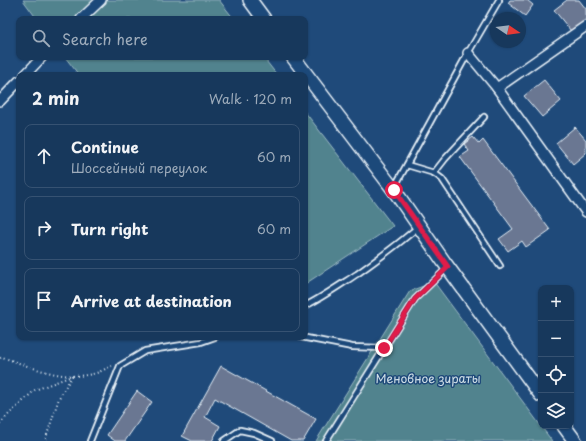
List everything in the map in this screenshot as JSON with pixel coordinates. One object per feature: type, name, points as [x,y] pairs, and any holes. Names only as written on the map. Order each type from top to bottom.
[{"type":"main road","points":[[250,0],[262,16]]},
{"type":"main road","points":[[295,60],[304,72]]},
{"type":"main road","points":[[308,77],[394,190],[540,393]]},
{"type":"main road","points":[[566,429],[575,441]]},
{"type":"street","points":[[84,16],[101,0]]},
{"type":"street","points":[[497,88],[586,26]]},
{"type":"street","points":[[468,53],[497,88],[586,212]]},
{"type":"street","points":[[27,72],[39,60]]},
{"type":"street","points":[[0,101],[16,84]]},
{"type":"lane","points":[[394,190],[468,53],[499,0]]},
{"type":"lane","points":[[434,173],[445,158],[484,117]]},
{"type":"lane","points":[[407,165],[434,173],[442,179],[500,266]]},
{"type":"lane","points":[[308,304],[322,297],[382,257],[419,226]]},
{"type":"lane","points":[[326,441],[415,299],[448,267]]},
{"type":"lane","points":[[308,338],[352,347],[384,348]]},
{"type":"lane","points":[[90,441],[120,366],[145,351],[207,340]]},
{"type":"lane","points":[[224,441],[240,430],[254,433],[272,441]]},
{"type":"path","points":[[0,358],[2,357],[44,371],[72,376]]},
{"type":"path","points":[[0,424],[35,390],[72,376],[93,374],[114,365]]},
{"type":"path","points":[[45,441],[59,398],[72,376]]},
{"type":"green space","points":[[23,0],[219,0],[232,16],[35,16]]},
{"type":"green space","points":[[67,60],[265,60],[275,72],[77,72]]},
{"type":"green space","points":[[308,116],[393,226],[308,282]]},
{"type":"green space","name":"Меновное зираты","points":[[434,282],[538,422],[538,429],[543,429],[552,441],[316,441],[410,291]]},
{"type":"building","points":[[510,0],[527,0],[533,5],[526,15],[526,12],[520,12],[508,3]]},
{"type":"building","points":[[567,0],[579,0],[586,9],[586,20],[571,31],[554,10]]},
{"type":"building","points":[[544,80],[561,101],[542,117],[524,96]]},
{"type":"building","points":[[575,127],[586,140],[586,153],[573,164],[556,143]]},
{"type":"building","points":[[473,137],[479,144],[483,140],[550,230],[526,247],[522,241],[508,251],[499,239],[513,229],[460,157],[469,151],[464,144]]},
{"type":"building","points":[[221,366],[316,419],[303,441],[291,441],[215,398],[205,417],[220,426],[212,441],[192,441],[182,436]]},
{"type":"building","points":[[137,391],[152,402],[125,441],[115,441],[107,435]]},
{"type":"route","points":[[384,348],[415,299],[448,267],[394,190]]}]
